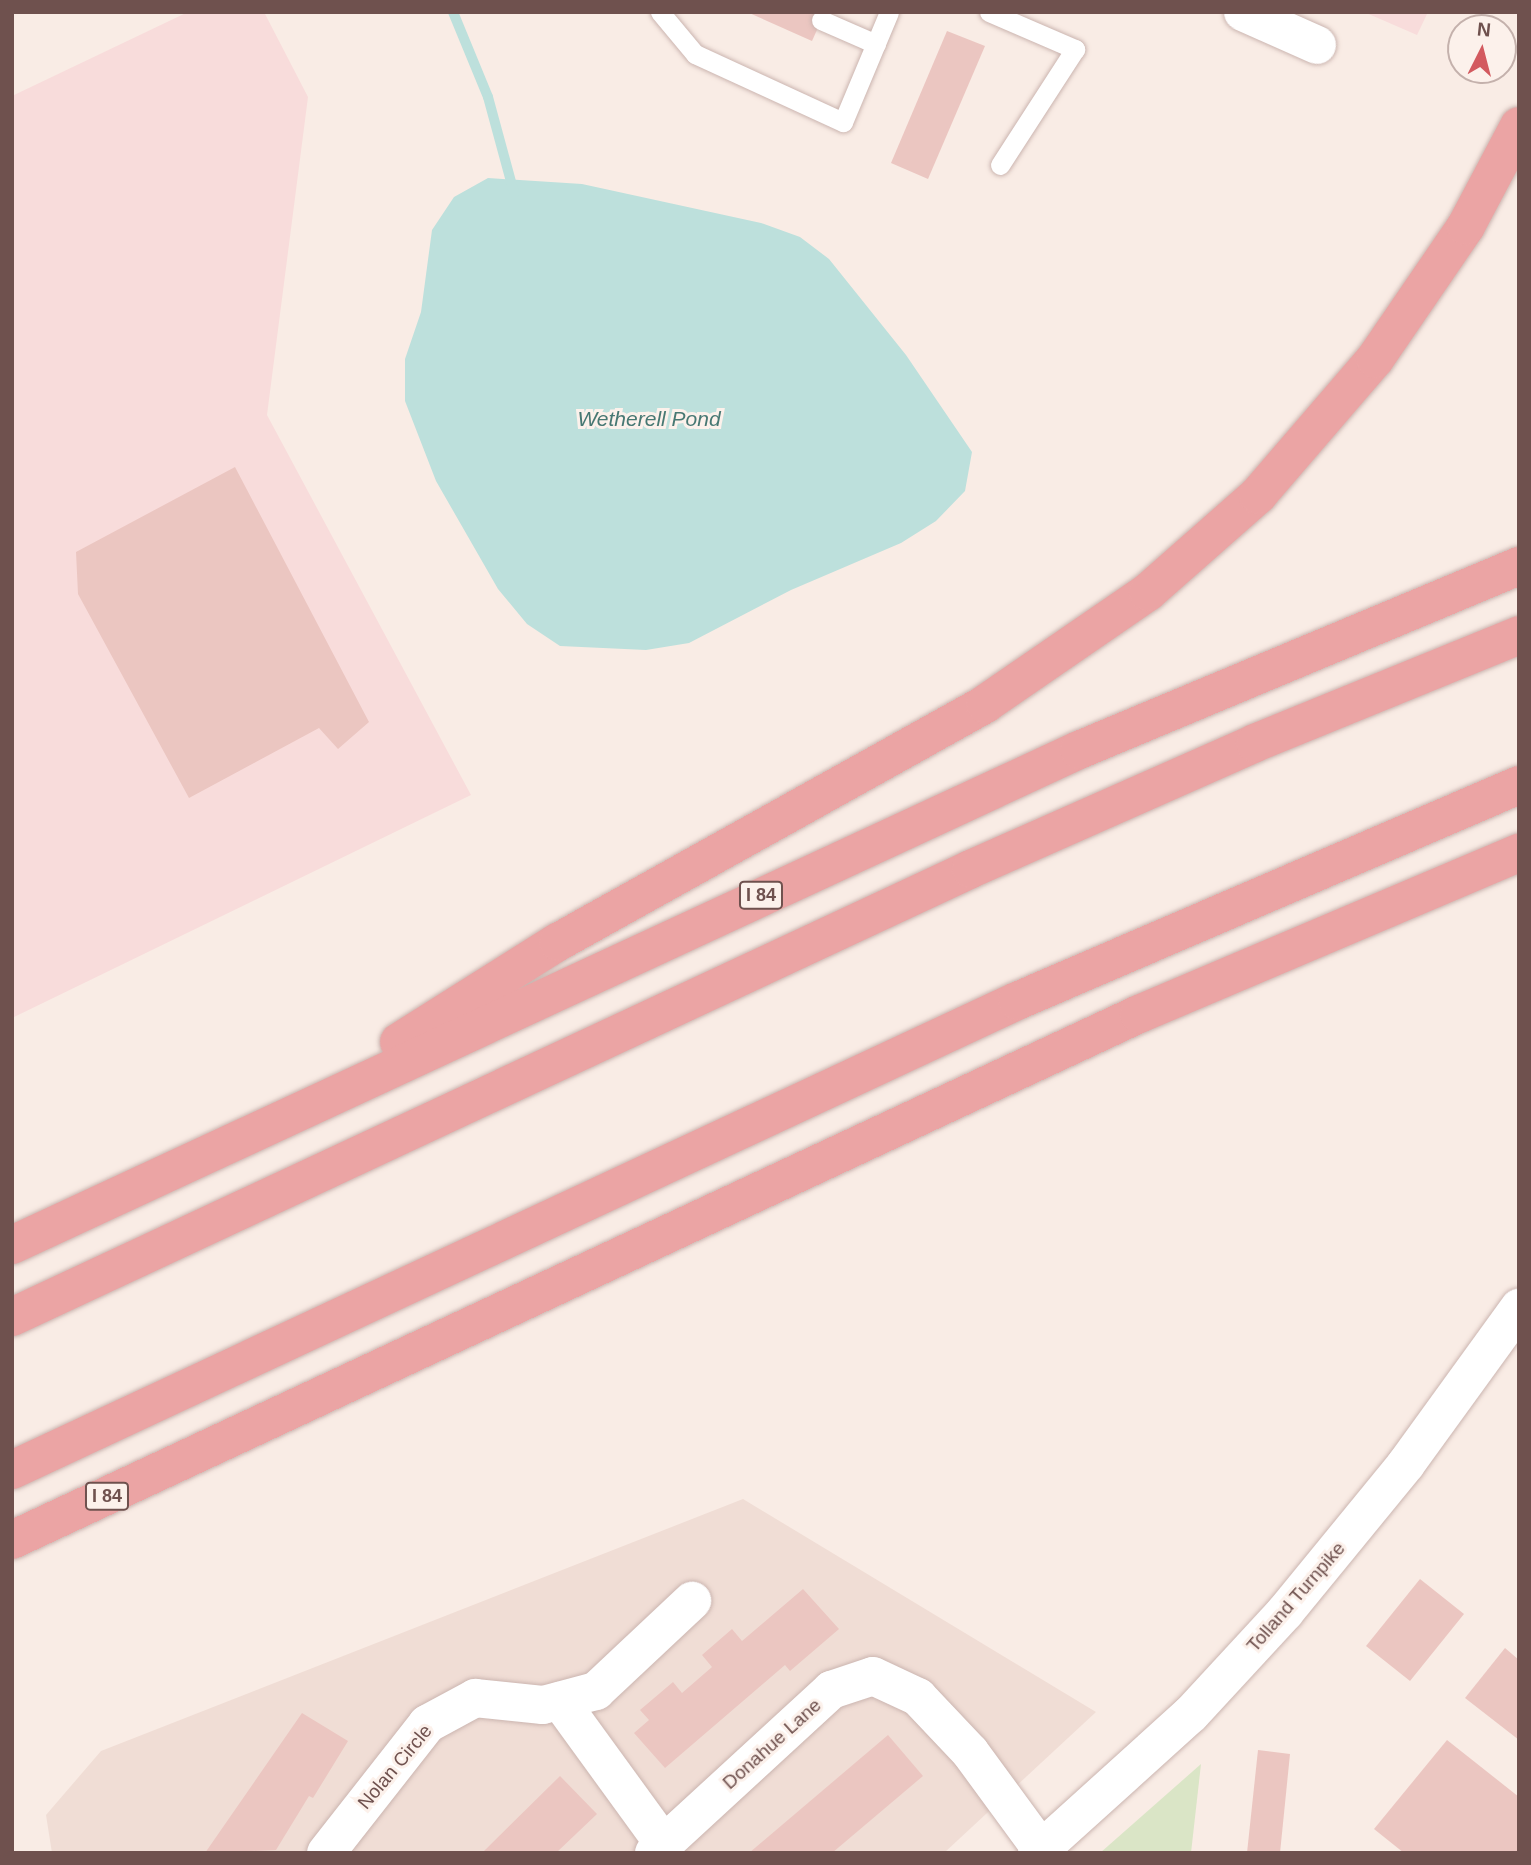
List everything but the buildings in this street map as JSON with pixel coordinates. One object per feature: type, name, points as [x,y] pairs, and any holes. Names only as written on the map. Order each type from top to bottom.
[{"type":"highway","points":[[260,1129],[558,942],[985,704],[1149,592],[1258,495],[1376,359],[1466,226],[1519,126]]},
{"type":"highway","name":"I 84","points":[[12,1245],[1067,756],[1519,566]]},
{"type":"highway","points":[[12,1317],[1008,853],[1519,635]]},
{"type":"highway","points":[[12,1470],[1029,995],[1519,785]]},
{"type":"highway","name":"I 84","points":[[12,1540],[1150,1009],[1519,853]]},
{"type":"street","points":[[1243,12],[1317,45]]},
{"type":"street","name":"Tolland Turnpike","points":[[1039,1851],[1191,1714],[1285,1612],[1406,1464],[1519,1308]]},
{"type":"street","name":"Nolan Circle","points":[[326,1853],[427,1724],[475,1698],[543,1705],[596,1691],[692,1601]]},
{"type":"street","name":"Donahue Lane","points":[[659,1848],[831,1690],[873,1676],[918,1697],[970,1752],[1039,1851]]},
{"type":"street","points":[[560,1701],[659,1848]]},
{"type":"lane","points":[[660,12],[695,54],[844,122],[889,12]]},
{"type":"lane","points":[[989,12],[1075,49],[1000,165]]},
{"type":"lane","points":[[821,20],[876,44]]},
{"type":"shaded area","points":[[188,12],[264,12],[308,97],[267,415],[471,795],[12,1018],[12,96]]},
{"type":"shaded area","points":[[1364,12],[1428,12],[1417,35]]},
{"type":"shaded area","points":[[743,1499],[1096,1712],[944,1853],[52,1853],[46,1815],[101,1751]]},
{"type":"green space","points":[[1201,1764],[1191,1853],[1100,1853]]},
{"type":"water","name":"Wetherell Pond","points":[[488,178],[582,184],[761,223],[800,237],[829,259],[906,355],[972,452],[965,491],[936,521],[901,543],[791,590],[689,643],[646,650],[560,646],[527,624],[498,589],[436,481],[405,401],[405,359],[421,312],[432,230],[454,197]]},
{"type":"waterway","points":[[453,12],[488,97],[514,193]]}]
